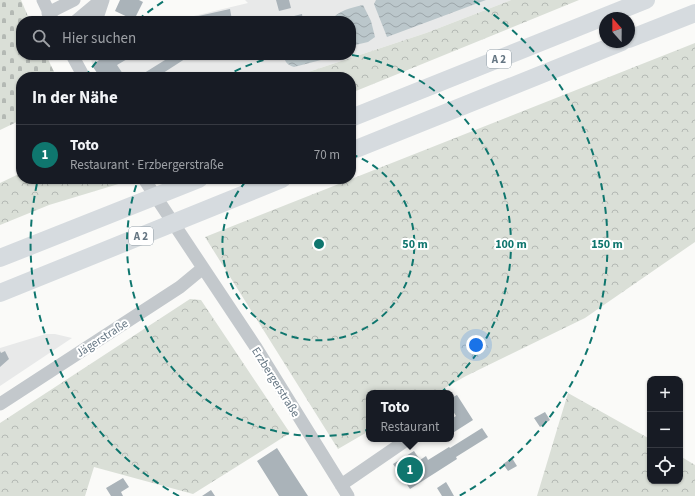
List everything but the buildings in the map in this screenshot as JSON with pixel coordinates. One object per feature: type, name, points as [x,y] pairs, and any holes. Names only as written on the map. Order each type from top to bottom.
[{"type":"highway","name":"A 2","points":[[356,116],[646,0]]},
{"type":"highway","points":[[635,37],[695,13]]},
{"type":"highway","name":"A 2","points":[[356,149],[607,48]]},
{"type":"highway","points":[[0,258],[186,184]]},
{"type":"highway","name":"A 2","points":[[0,293],[270,184]]},
{"type":"street","points":[[43,0],[51,16]]},
{"type":"street","points":[[52,16],[74,0]]},
{"type":"street","points":[[82,16],[102,0]]},
{"type":"street","points":[[97,16],[102,0]]},
{"type":"street","points":[[75,60],[82,72]]},
{"type":"street","points":[[82,72],[83,60]]},
{"type":"street","name":"Erzbergerstraße","points":[[147,184],[255,346],[345,491]]},
{"type":"street","name":"Jägerstraße","points":[[0,404],[180,287],[203,268]]},
{"type":"street","points":[[345,491],[404,442]]},
{"type":"shaded area","points":[[245,0],[511,0],[426,33],[356,56],[356,16],[194,16],[248,3]]},
{"type":"shaded area","points":[[91,60],[344,60],[308,72],[96,72],[93,67]]},
{"type":"shaded area","points":[[46,334],[55,334],[72,338],[0,386],[0,348]]},
{"type":"green space","points":[[0,0],[21,0],[28,16],[16,16],[16,60],[48,60],[54,72],[16,72],[16,122],[0,130]]},
{"type":"green space","points":[[511,0],[579,0],[356,91],[356,72],[308,72],[344,60],[356,60],[356,56],[426,33]]},
{"type":"green space","points":[[695,43],[695,242],[585,318],[466,376],[441,390],[366,390],[366,433],[338,449],[205,237],[339,184],[356,184],[356,177]]},
{"type":"green space","points":[[16,175],[16,184],[118,184],[49,205],[0,225],[0,183]]},
{"type":"green space","points":[[190,299],[201,300],[290,433],[193,494],[94,467],[85,496],[0,496],[0,423]]},
{"type":"green space","points":[[568,393],[647,437],[647,484],[683,484],[683,458],[695,465],[695,496],[537,496]]},
{"type":"water","points":[[376,0],[486,0],[387,37],[374,4]]},
{"type":"water","points":[[363,5],[371,21],[375,37],[368,42],[356,45],[356,16],[335,16],[349,8]]},
{"type":"water","points":[[285,60],[321,60],[294,67]]},
{"type":"place","name":"Toto","points":[[410,470]]}]
